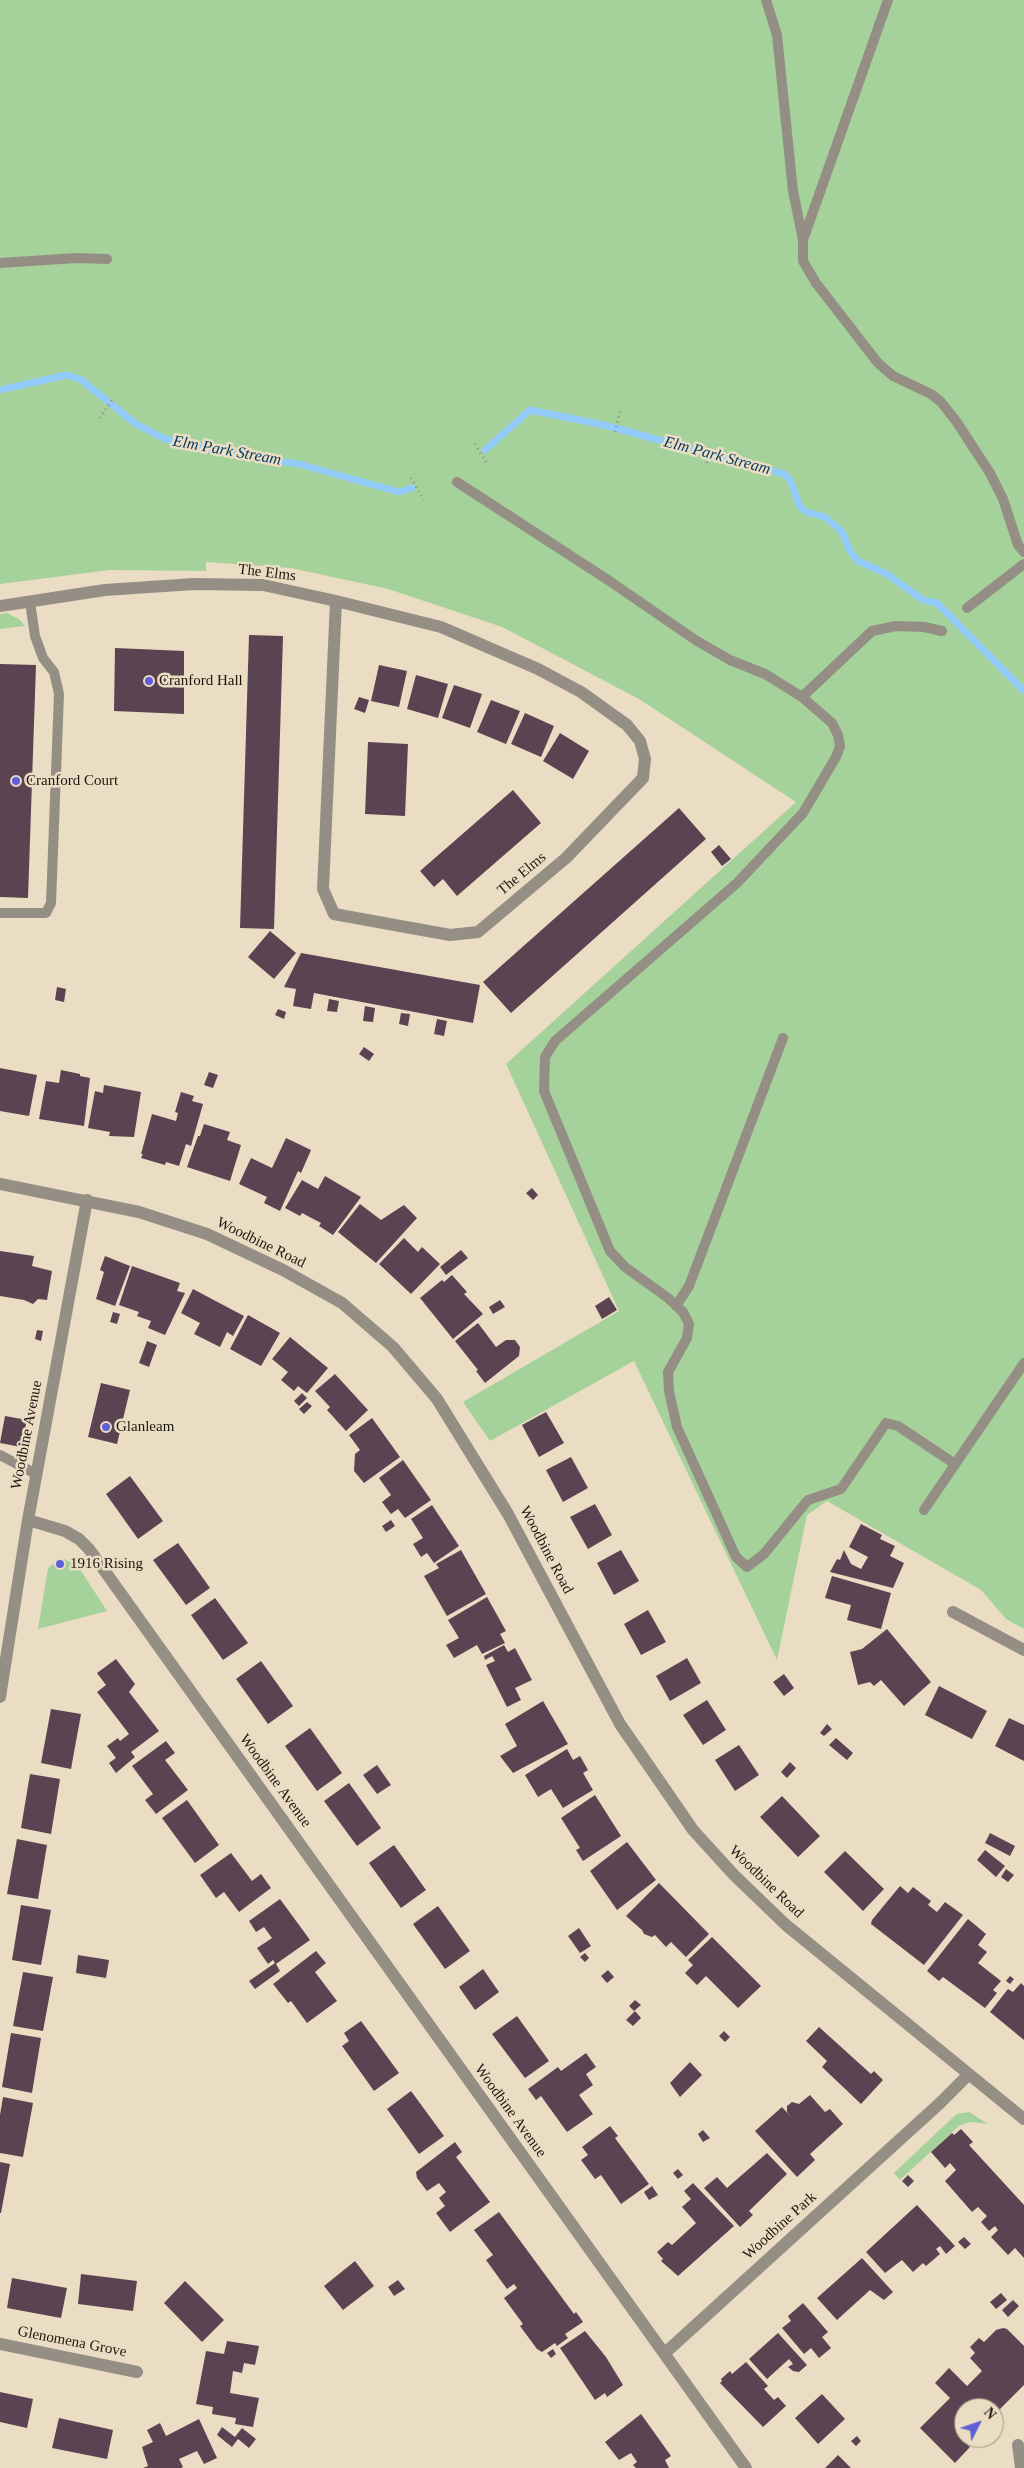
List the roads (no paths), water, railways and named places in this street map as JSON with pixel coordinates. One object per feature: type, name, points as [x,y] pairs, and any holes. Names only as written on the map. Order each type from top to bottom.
[{"type":"street","name":"The Elms","points":[[0,606],[105,590],[194,584],[262,586],[336,601],[441,626],[538,669],[581,692],[627,725],[640,741],[645,759],[643,778],[566,858],[478,932],[450,935],[334,914],[326,897],[323,889],[336,601]]},
{"type":"street","name":"Woodbine Road","points":[[0,1184],[87,1200],[138,1212],[207,1234],[283,1270],[342,1303],[393,1347],[437,1399],[508,1514],[620,1724],[692,1830],[734,1875],[786,1925],[968,2075]]},
{"type":"street","name":"Woodbine Avenue","points":[[87,1200],[28,1520],[65,1531],[79,1539],[89,1549],[665,2353]]},
{"type":"street","points":[[0,1697],[28,1520]]},
{"type":"street","points":[[953,1612],[1024,1650]]},
{"type":"street","points":[[968,2075],[1024,2119]]},
{"type":"street","name":"Woodbine Park","points":[[665,2353],[939,2104],[968,2075]]},
{"type":"street","name":"Glenomena Grove","points":[[0,2344],[137,2372]]},
{"type":"street","points":[[665,2353],[746,2468]]},
{"type":"street","points":[[1018,2445],[1021,2468]]},
{"type":"lane","points":[[766,0],[777,35],[792,191],[803,240],[804,261],[816,282],[878,363],[893,376],[930,394],[941,402],[956,420],[990,473],[1003,499],[1018,545],[1024,552]]},
{"type":"lane","points":[[803,240],[888,0]]},
{"type":"lane","points":[[0,263],[77,258],[107,259]]},
{"type":"lane","points":[[457,482],[608,580],[697,641],[730,660],[765,674],[802,697],[832,723],[838,735],[840,746],[836,757],[803,813],[737,883],[556,1041],[545,1057],[544,1091],[610,1251],[625,1267],[683,1312],[689,1324],[687,1338],[668,1372],[669,1391],[677,1427],[736,1557],[747,1567],[764,1554],[808,1500],[841,1489],[886,1423],[898,1426],[955,1464]]},
{"type":"lane","points":[[967,608],[1024,564]]},
{"type":"lane","points":[[0,913],[46,913],[52,903],[59,694],[54,672],[42,658],[35,636],[30,602]]},
{"type":"lane","points":[[802,697],[872,631],[896,626],[924,627],[942,631]]},
{"type":"lane","points":[[676,1306],[689,1286],[783,1038]]},
{"type":"lane","points":[[924,1510],[1024,1363]]},
{"type":"lane","points":[[0,1455],[36,1474]]},
{"type":"waterway","name":"Elm Park Stream","points":[[0,390],[66,375],[80,379],[136,424],[165,439],[243,456],[299,464],[399,492],[412,488]]},
{"type":"waterway","name":"Elm Park Stream","points":[[485,450],[530,410],[604,425],[784,474],[790,480],[800,507],[807,512],[825,517],[842,532],[850,551],[858,561],[887,574],[923,600],[937,603],[1024,691]]},
{"type":"place","name":"Cranford Hall","points":[[149,681]]},
{"type":"place","name":"Cranford Court","points":[[16,781]]},
{"type":"place","name":"Glanleam","points":[[106,1427]]},
{"type":"place","name":"1916 Rising","points":[[60,1564]]}]
